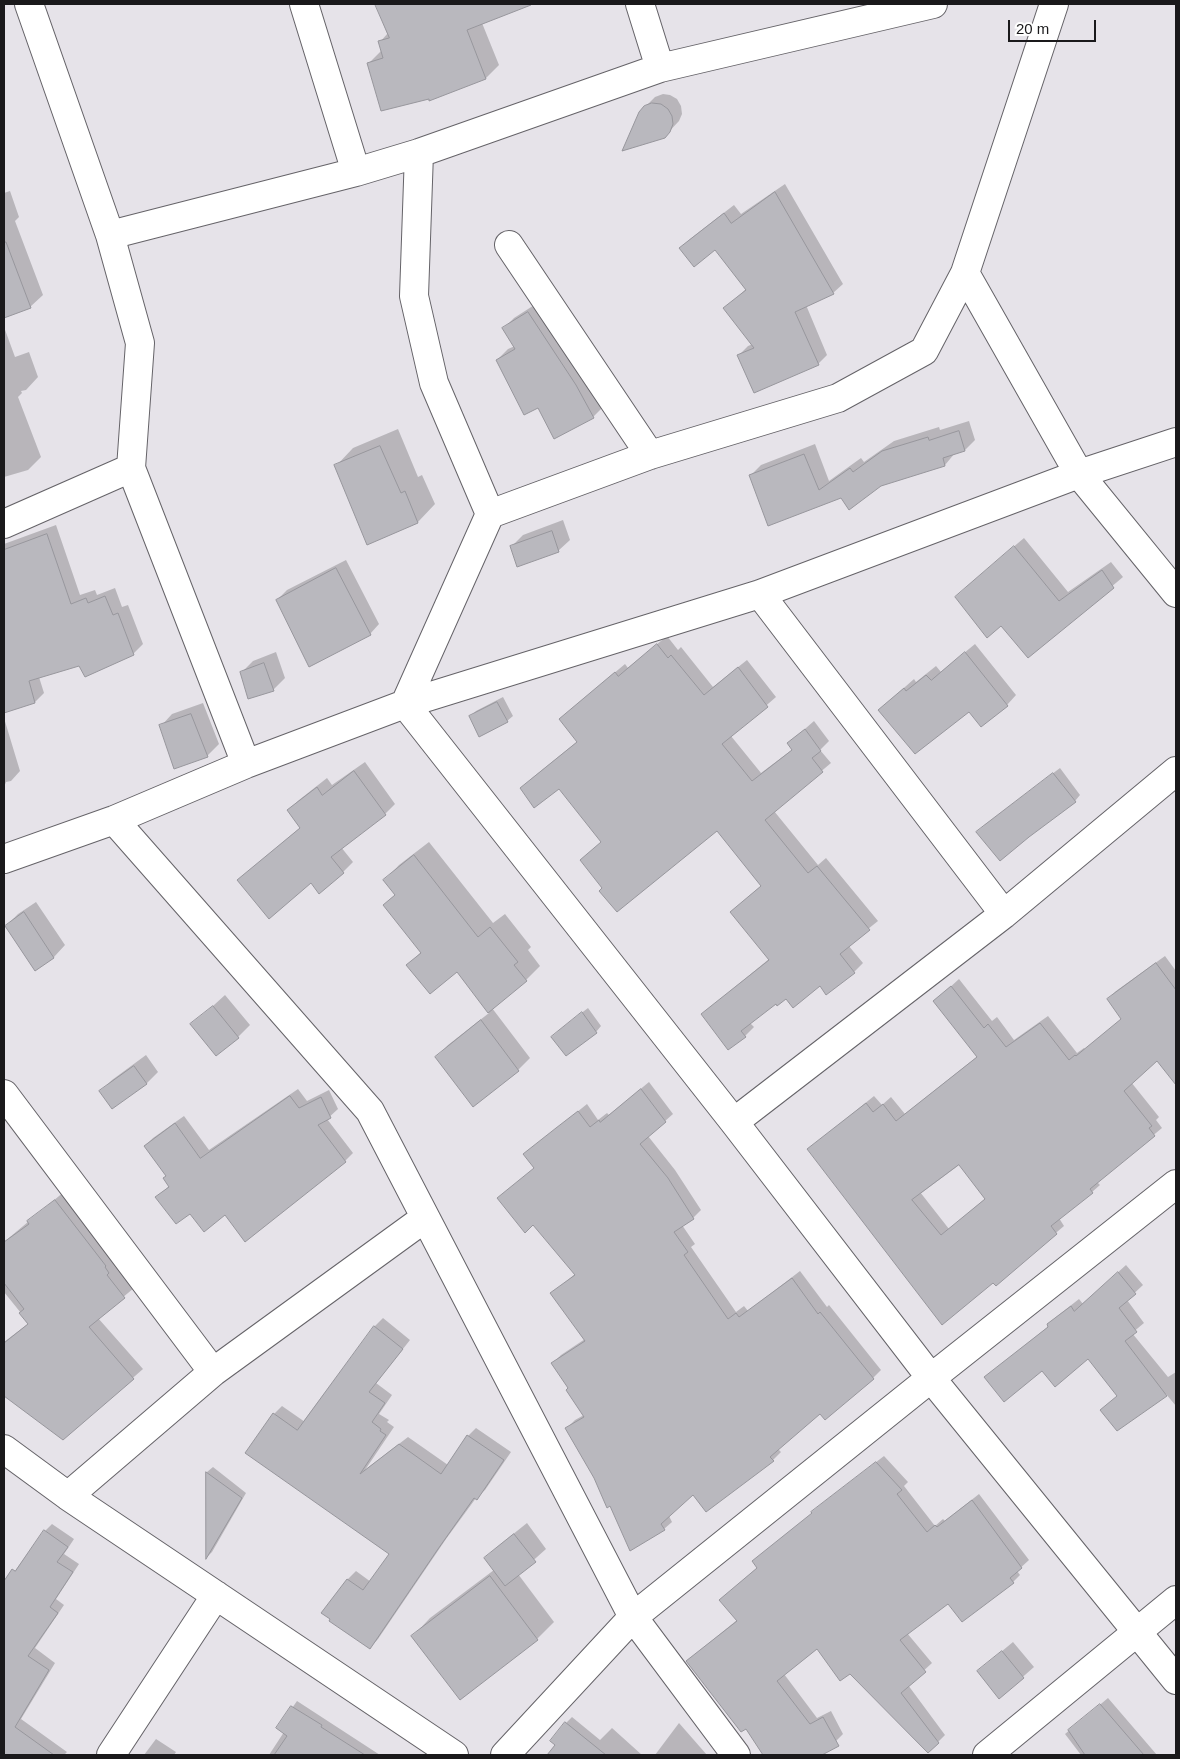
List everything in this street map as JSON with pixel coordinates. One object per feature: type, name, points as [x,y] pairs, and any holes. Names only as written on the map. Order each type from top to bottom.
[{"type":"street","points":[[29,4],[110,235],[140,343],[131,468],[246,764]]},
{"type":"street","points":[[304,4],[356,172]]},
{"type":"street","points":[[640,4],[660,68]]},
{"type":"street","points":[[110,235],[356,172],[660,68],[933,4]]},
{"type":"street","points":[[405,704],[490,514],[650,455],[838,398],[924,351],[965,273],[1054,4]]},
{"type":"street","points":[[419,152],[414,296],[434,383],[490,514]]},
{"type":"street","points":[[509,245],[650,455]]},
{"type":"street","points":[[965,273],[1079,474],[1176,593]]},
{"type":"street","points":[[4,859],[114,820],[246,764],[405,704],[760,594],[1079,474],[1176,442]]},
{"type":"street","points":[[4,524],[131,468]]},
{"type":"street","points":[[760,594],[1004,914]]},
{"type":"street","points":[[405,704],[734,1122],[931,1378],[1176,1680]]},
{"type":"street","points":[[734,1122],[1004,914],[1176,772]]},
{"type":"street","points":[[114,820],[370,1111],[633,1617],[736,1755]]},
{"type":"street","points":[[4,1094],[213,1372]]},
{"type":"street","points":[[505,1755],[633,1617],[1176,1184]]},
{"type":"street","points":[[68,1496],[213,1372],[425,1218]]},
{"type":"street","points":[[4,1449],[68,1496],[454,1755]]},
{"type":"street","points":[[111,1755],[216,1595]]},
{"type":"street","points":[[986,1755],[1176,1600]]},
{"type":"building","points":[[375,4],[531,5],[467,30],[486,79],[429,101],[429,99],[381,111],[367,63],[383,58],[378,41],[389,38]]},
{"type":"building","points":[[652,103],[661,104],[668,109],[672,116],[673,124],[670,132],[665,138],[622,151],[639,112],[644,106]]},
{"type":"building","points":[[775,192],[834,294],[795,312],[819,365],[754,393],[737,355],[754,348],[723,308],[746,290],[715,250],[694,267],[679,248],[724,213],[731,223]]},
{"type":"building","points":[[4,242],[6,242],[31,308],[4,318]]},
{"type":"building","points":[[528,312],[576,385],[594,418],[554,439],[538,408],[524,415],[496,360],[515,349],[502,328]]},
{"type":"building","points":[[959,431],[965,451],[943,458],[945,466],[881,486],[849,510],[841,498],[768,526],[749,475],[804,454],[819,490],[850,468],[853,472],[882,451],[928,437],[929,440]]},
{"type":"building","points":[[380,446],[401,493],[405,491],[418,523],[367,545],[334,465]]},
{"type":"building","points":[[552,531],[559,552],[517,567],[510,546]]},
{"type":"building","points":[[47,534],[71,604],[86,598],[88,603],[105,596],[113,615],[118,613],[134,655],[85,677],[79,666],[29,681],[35,703],[4,713],[4,550]]},
{"type":"building","points":[[1014,546],[1059,601],[1102,570],[1114,588],[1028,658],[1001,626],[987,638],[955,597]]},
{"type":"building","points":[[336,568],[371,635],[309,667],[276,600]]},
{"type":"building","points":[[657,644],[668,658],[671,655],[704,695],[738,667],[768,707],[722,744],[752,781],[792,750],[787,743],[805,729],[821,751],[812,758],[823,772],[765,820],[808,873],[817,866],[870,930],[840,954],[855,973],[826,995],[820,986],[793,1008],[786,999],[777,1006],[776,1004],[741,1031],[746,1037],[728,1050],[701,1014],[769,960],[730,912],[761,886],[717,831],[617,912],[599,891],[602,888],[580,860],[601,842],[559,789],[534,808],[520,788],[577,742],[559,719],[615,672],[618,676]]},
{"type":"building","points":[[965,652],[1008,706],[981,727],[969,712],[915,754],[878,710],[904,688],[906,691],[926,675],[931,680]]},
{"type":"building","points":[[264,663],[274,691],[248,699],[240,672]]},
{"type":"building","points":[[497,702],[508,722],[479,737],[469,716]]},
{"type":"building","points":[[191,714],[208,757],[174,769],[159,725]]},
{"type":"building","points":[[354,771],[386,815],[331,857],[344,873],[319,894],[311,883],[269,919],[237,880],[300,828],[287,810],[317,787],[322,795]]},
{"type":"building","points":[[1053,773],[1076,802],[1000,861],[976,832]]},
{"type":"building","points":[[414,855],[478,937],[490,927],[518,962],[514,965],[527,981],[488,1013],[457,972],[430,994],[406,965],[421,953],[383,905],[395,895],[383,880]]},
{"type":"building","points":[[24,912],[54,958],[35,971],[5,926]]},
{"type":"building","points":[[1156,963],[1176,990],[1176,1085],[1157,1061],[1124,1091],[1152,1126],[1149,1128],[1155,1136],[1090,1189],[1093,1193],[1051,1226],[1057,1234],[996,1286],[993,1283],[942,1325],[807,1149],[866,1103],[873,1112],[883,1104],[896,1121],[977,1057],[933,1001],[951,986],[984,1028],[988,1024],[1006,1047],[1040,1023],[1069,1060],[1121,1019],[1107,999]],"holes":[[[959,1165],[985,1199],[941,1235],[912,1200]]]},
{"type":"building","points":[[213,1006],[239,1038],[216,1056],[190,1024]]},
{"type":"building","points":[[582,1012],[597,1033],[566,1056],[551,1037]]},
{"type":"building","points":[[481,1020],[519,1071],[473,1107],[435,1057]]},
{"type":"building","points":[[134,1066],[147,1084],[112,1109],[99,1091]]},
{"type":"building","points":[[641,1089],[666,1122],[640,1144],[668,1178],[694,1219],[674,1232],[688,1252],[684,1255],[728,1319],[736,1313],[739,1317],[792,1278],[818,1314],[820,1312],[874,1379],[825,1420],[820,1414],[770,1457],[774,1461],[706,1512],[693,1495],[661,1524],[665,1530],[630,1551],[610,1506],[607,1508],[594,1478],[565,1428],[584,1417],[551,1363],[585,1341],[550,1293],[575,1275],[533,1225],[525,1233],[497,1198],[534,1168],[523,1154],[578,1111],[590,1127],[599,1120],[600,1122]]},
{"type":"building","points":[[290,1096],[299,1108],[321,1097],[331,1118],[318,1125],[346,1162],[245,1242],[225,1215],[204,1232],[190,1214],[176,1224],[155,1197],[169,1187],[163,1178],[166,1176],[144,1146],[175,1123],[200,1158]]},
{"type":"building","points":[[55,1200],[106,1266],[109,1273],[107,1275],[125,1298],[89,1327],[134,1379],[63,1440],[4,1396],[4,1343],[28,1324],[19,1313],[24,1309],[4,1283],[4,1242],[29,1224],[27,1221]]},
{"type":"building","points":[[1118,1272],[1136,1294],[1119,1308],[1137,1332],[1125,1341],[1167,1396],[1117,1431],[1100,1410],[1117,1396],[1088,1359],[1055,1387],[1042,1371],[1004,1402],[984,1377],[1048,1327],[1047,1324],[1071,1306],[1074,1311]]},
{"type":"building","points":[[374,1326],[403,1349],[369,1392],[385,1403],[372,1422],[386,1435],[360,1474],[399,1444],[441,1474],[467,1435],[504,1460],[477,1500],[474,1498],[370,1649],[329,1621],[330,1619],[321,1613],[347,1579],[363,1590],[389,1554],[245,1453],[273,1413],[297,1430]]},
{"type":"building","points":[[876,1462],[902,1490],[897,1494],[927,1532],[935,1525],[937,1527],[972,1500],[1022,1568],[1010,1578],[1014,1583],[962,1622],[948,1604],[900,1640],[926,1672],[901,1693],[939,1743],[928,1753],[850,1674],[840,1681],[817,1649],[777,1681],[810,1724],[823,1717],[839,1746],[822,1755],[763,1755],[746,1729],[741,1732],[686,1661],[737,1621],[719,1600],[757,1568],[752,1561]]},
{"type":"building","points":[[206,1472],[242,1498],[206,1559]]},
{"type":"building","points":[[44,1530],[68,1547],[57,1562],[73,1572],[50,1607],[58,1613],[28,1656],[49,1670],[15,1727],[54,1755],[4,1755],[4,1581],[12,1569],[15,1571]]},
{"type":"building","points":[[514,1534],[536,1562],[505,1586],[484,1558]]},
{"type":"building","points":[[490,1576],[538,1640],[460,1700],[411,1636]]},
{"type":"building","points":[[1002,1651],[1024,1678],[999,1699],[977,1671]]},
{"type":"building","points":[[1100,1704],[1144,1755],[1085,1755],[1068,1730]]},
{"type":"building","points":[[291,1706],[365,1755],[274,1755],[287,1736],[276,1728]]},
{"type":"building","points":[[565,1722],[606,1755],[547,1755],[555,1745],[550,1741]]}]
